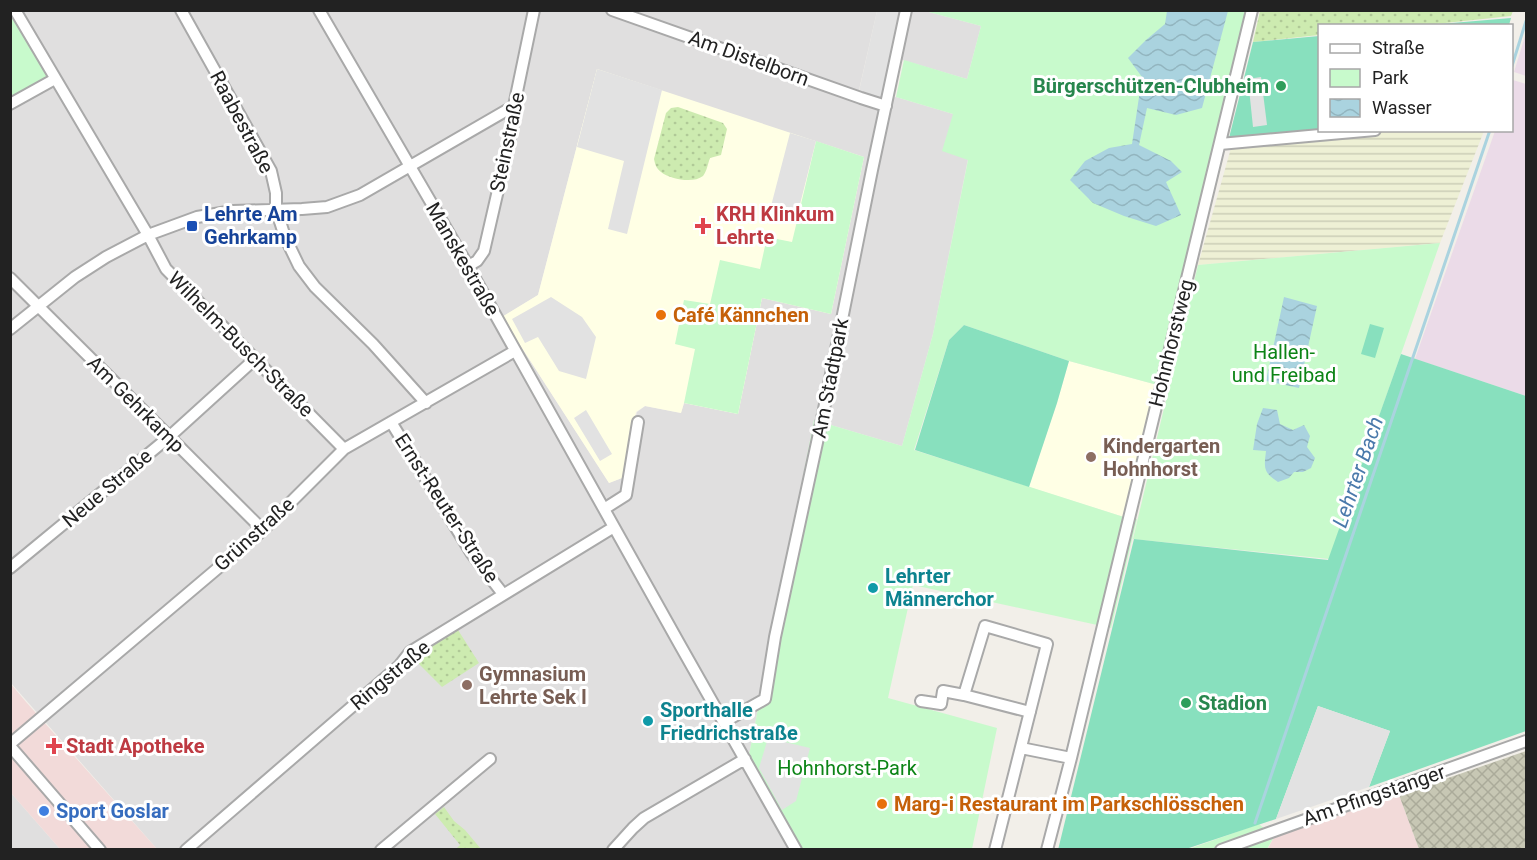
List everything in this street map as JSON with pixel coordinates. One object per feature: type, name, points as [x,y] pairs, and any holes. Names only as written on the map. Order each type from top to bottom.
[{"type":"street","name":"Wilhelm-Busch-Straße","points":[[15,10],[166,269],[344,449]]},
{"type":"street","name":"Raabestraße","points":[[181,10],[271,171],[276,193],[276,209],[285,237],[299,266],[315,287],[373,344],[426,403]]},
{"type":"street","name":"Manskestraße","points":[[320,10],[468,266],[796,849]]},
{"type":"street","name":"Steinstraße","points":[[468,266],[477,261],[484,252],[512,129],[514,106],[534,10]]},
{"type":"street","name":"Am Distelborn","points":[[612,10],[886,106]]},
{"type":"street","name":"Am Stadtpark","points":[[724,722],[765,699],[775,637],[906,10]]},
{"type":"street","name":"Hohnhorstweg","points":[[1047,849],[1066,757],[1252,10]]},
{"type":"street","points":[[10,104],[55,79]]},
{"type":"street","points":[[10,329],[75,277],[106,257],[148,235],[196,216],[233,211],[327,207],[360,195],[514,106]]},
{"type":"street","points":[[1220,144],[1353,132]]},
{"type":"street","name":"Am Gehrkamp","points":[[10,278],[262,530]]},
{"type":"street","name":"Grünstraße","points":[[10,745],[262,530],[344,449],[515,351]]},
{"type":"street","name":"Neue Straße","points":[[10,568],[169,436],[255,358]]},
{"type":"street","name":"Ernst-Reuter-Straße","points":[[391,422],[472,554],[504,594]]},
{"type":"street","points":[[604,509],[626,495],[638,422]]},
{"type":"street","name":"Ringstraße","points":[[186,849],[391,674],[411,652],[614,527]]},
{"type":"street","points":[[964,695],[985,626],[1047,644],[995,849]]},
{"type":"street","points":[[921,701],[941,704],[943,691],[1030,712]]},
{"type":"street","name":"Am Pfingstanger","points":[[1221,849],[1527,741]]},
{"type":"street","points":[[10,745],[100,849]]},
{"type":"street","points":[[1021,748],[1066,757]]},
{"type":"street","points":[[381,849],[490,759]]},
{"type":"street","points":[[613,849],[644,818],[745,759]]},
{"type":"shaded area","points":[[10,11],[877,11],[859,90],[885,100],[896,97],[953,114],[968,159],[933,334],[902,446],[814,420],[748,760],[800,849],[157,849],[11,683]],"holes":[[[597,69],[762,298],[738,414],[684,403],[681,413],[645,406],[637,412],[622,478],[609,483],[502,317],[538,295]]]},
{"type":"shaded area","points":[[877,11],[901,11],[885,100],[859,91]]},
{"type":"shaded area","points":[[901,11],[925,11],[981,26],[967,79],[899,59]]},
{"type":"shaded area","points":[[1526,33],[1526,76],[1514,72]]},
{"type":"shaded area","name":"KRH Klinkum Lehrte","points":[[597,69],[864,157],[831,314],[762,298],[738,414],[684,403],[681,413],[645,406],[636,412],[622,478],[609,483],[502,317],[538,295]]},
{"type":"shaded area","points":[[597,69],[662,90],[627,234],[608,229],[624,161],[577,147]]},
{"type":"shaded area","points":[[1261,77],[1267,125],[1253,127],[1248,79]]},
{"type":"shaded area","points":[[1513,80],[1526,84],[1526,396],[1415,359],[1495,132],[1513,132]]},
{"type":"shaded area","points":[[1348,132],[1484,132],[1440,243],[1198,265],[1233,141]]},
{"type":"shaded area","points":[[790,133],[816,141],[798,212],[771,206]]},
{"type":"shaded area","points":[[551,297],[582,317],[596,337],[586,379],[559,371],[538,337],[525,343],[512,319]]},
{"type":"shaded area","name":"Kindergarten Hohnhorst","points":[[1069,361],[1161,386],[1127,518],[1029,487]]},
{"type":"shaded area","points":[[586,410],[612,454],[600,461],[574,418]]},
{"type":"shaded area","points":[[10,683],[157,849],[60,849],[11,793]]},
{"type":"shaded area","points":[[1318,706],[1390,731],[1369,787],[1276,819]]},
{"type":"shaded area","points":[[768,738],[810,748],[796,801],[782,810],[759,768]]},
{"type":"shaded area","points":[[1526,751],[1526,849],[1419,849],[1399,795]]},
{"type":"shaded area","points":[[11,793],[60,849],[11,849]]},
{"type":"shaded area","points":[[1399,795],[1419,849],[1267,850],[1274,837]]},
{"type":"green space","points":[[1260,10],[1513,11],[1511,16],[1436,24],[1318,24],[1318,35],[1253,42]]},
{"type":"green space","name":"Hohnhorst-Park","points":[[925,11],[1254,11],[1161,386],[1069,361],[964,325],[949,340],[914,450],[1127,518],[1137,519],[1111,628],[913,585],[888,698],[997,728],[972,849],[800,849],[748,760],[814,420],[902,446],[933,334],[968,160],[942,151],[953,114],[896,97],[904,60],[967,79],[981,26]]},
{"type":"green space","points":[[13,16],[49,78],[10,100],[10,18]]},
{"type":"green space","points":[[1511,18],[1509,24],[1440,24]]},
{"type":"green space","name":"Bürgerschützen-Clubheim","points":[[1318,36],[1318,130],[1233,141],[1229,138],[1253,42]]},
{"type":"green space","points":[[678,107],[723,123],[727,129],[721,155],[710,158],[703,176],[693,180],[682,180],[665,175],[654,161],[666,113],[671,108]]},
{"type":"green space","points":[[816,141],[864,157],[831,314],[762,298],[738,414],[684,403],[695,349],[675,344],[684,300],[710,304],[720,260],[760,269],[767,237],[792,242]]},
{"type":"green space","name":"Hallen- und Freibad","points":[[1440,243],[1329,559],[1133,539],[1198,265]]},
{"type":"green space","points":[[1370,324],[1384,328],[1375,358],[1361,354]]},
{"type":"green space","points":[[964,325],[1069,361],[1029,487],[915,450],[949,340]]},
{"type":"green space","points":[[1401,354],[1526,396],[1526,731],[1369,787],[1390,731],[1318,706],[1276,819],[1186,849],[1058,850],[1134,539],[1328,560]]},
{"type":"green space","points":[[458,630],[479,663],[442,687],[413,658]]},
{"type":"green space","points":[[444,807],[481,849],[456,849],[460,845],[435,814]]},
{"type":"green space","points":[[1259,824],[1274,837],[1267,849],[1186,850]]},
{"type":"water","points":[[1167,11],[1228,11],[1202,108],[1176,115],[1147,108],[1139,145],[1171,161],[1182,172],[1166,182],[1181,215],[1156,226],[1093,203],[1070,180],[1085,161],[1109,148],[1132,144],[1142,77],[1128,58],[1165,24]]},
{"type":"water","points":[[1284,297],[1317,306],[1299,388],[1266,381]]},
{"type":"water","points":[[1263,408],[1277,410],[1280,424],[1293,430],[1304,425],[1310,436],[1307,447],[1315,458],[1311,468],[1303,472],[1294,472],[1289,478],[1278,482],[1267,472],[1266,451],[1253,450],[1257,424]]},
{"type":"waterway","name":"Lehrter Bach","points":[[1513,63],[1526,21]]},
{"type":"waterway","name":"Lehrter Bach","points":[[1255,823],[1489,132]]},
{"type":"place","name":"Bürgerschützen-Clubheim","points":[[1281,86]]},
{"type":"place","name":"Lehrte Am Gehrkamp","points":[[192,226]]},
{"type":"place","name":"KRH Klinkum Lehrte","points":[[703,226]]},
{"type":"place","name":"Café Kännchen","points":[[661,315]]},
{"type":"place","name":"Kindergarten Hohnhorst","points":[[1091,457]]},
{"type":"place","name":"Lehrter Männerchor","points":[[873,588]]},
{"type":"place","name":"Gymnasium Lehrte Sek I","points":[[467,685]]},
{"type":"place","name":"Stadion","points":[[1186,703]]},
{"type":"place","name":"Sporthalle Friedrichstraße","points":[[648,721]]},
{"type":"place","name":"Stadt Apotheke","points":[[54,746]]},
{"type":"place","name":"Marg-i Restaurant im Parkschlösschen","points":[[882,804]]},
{"type":"place","name":"Sport Goslar","points":[[44,811]]}]
